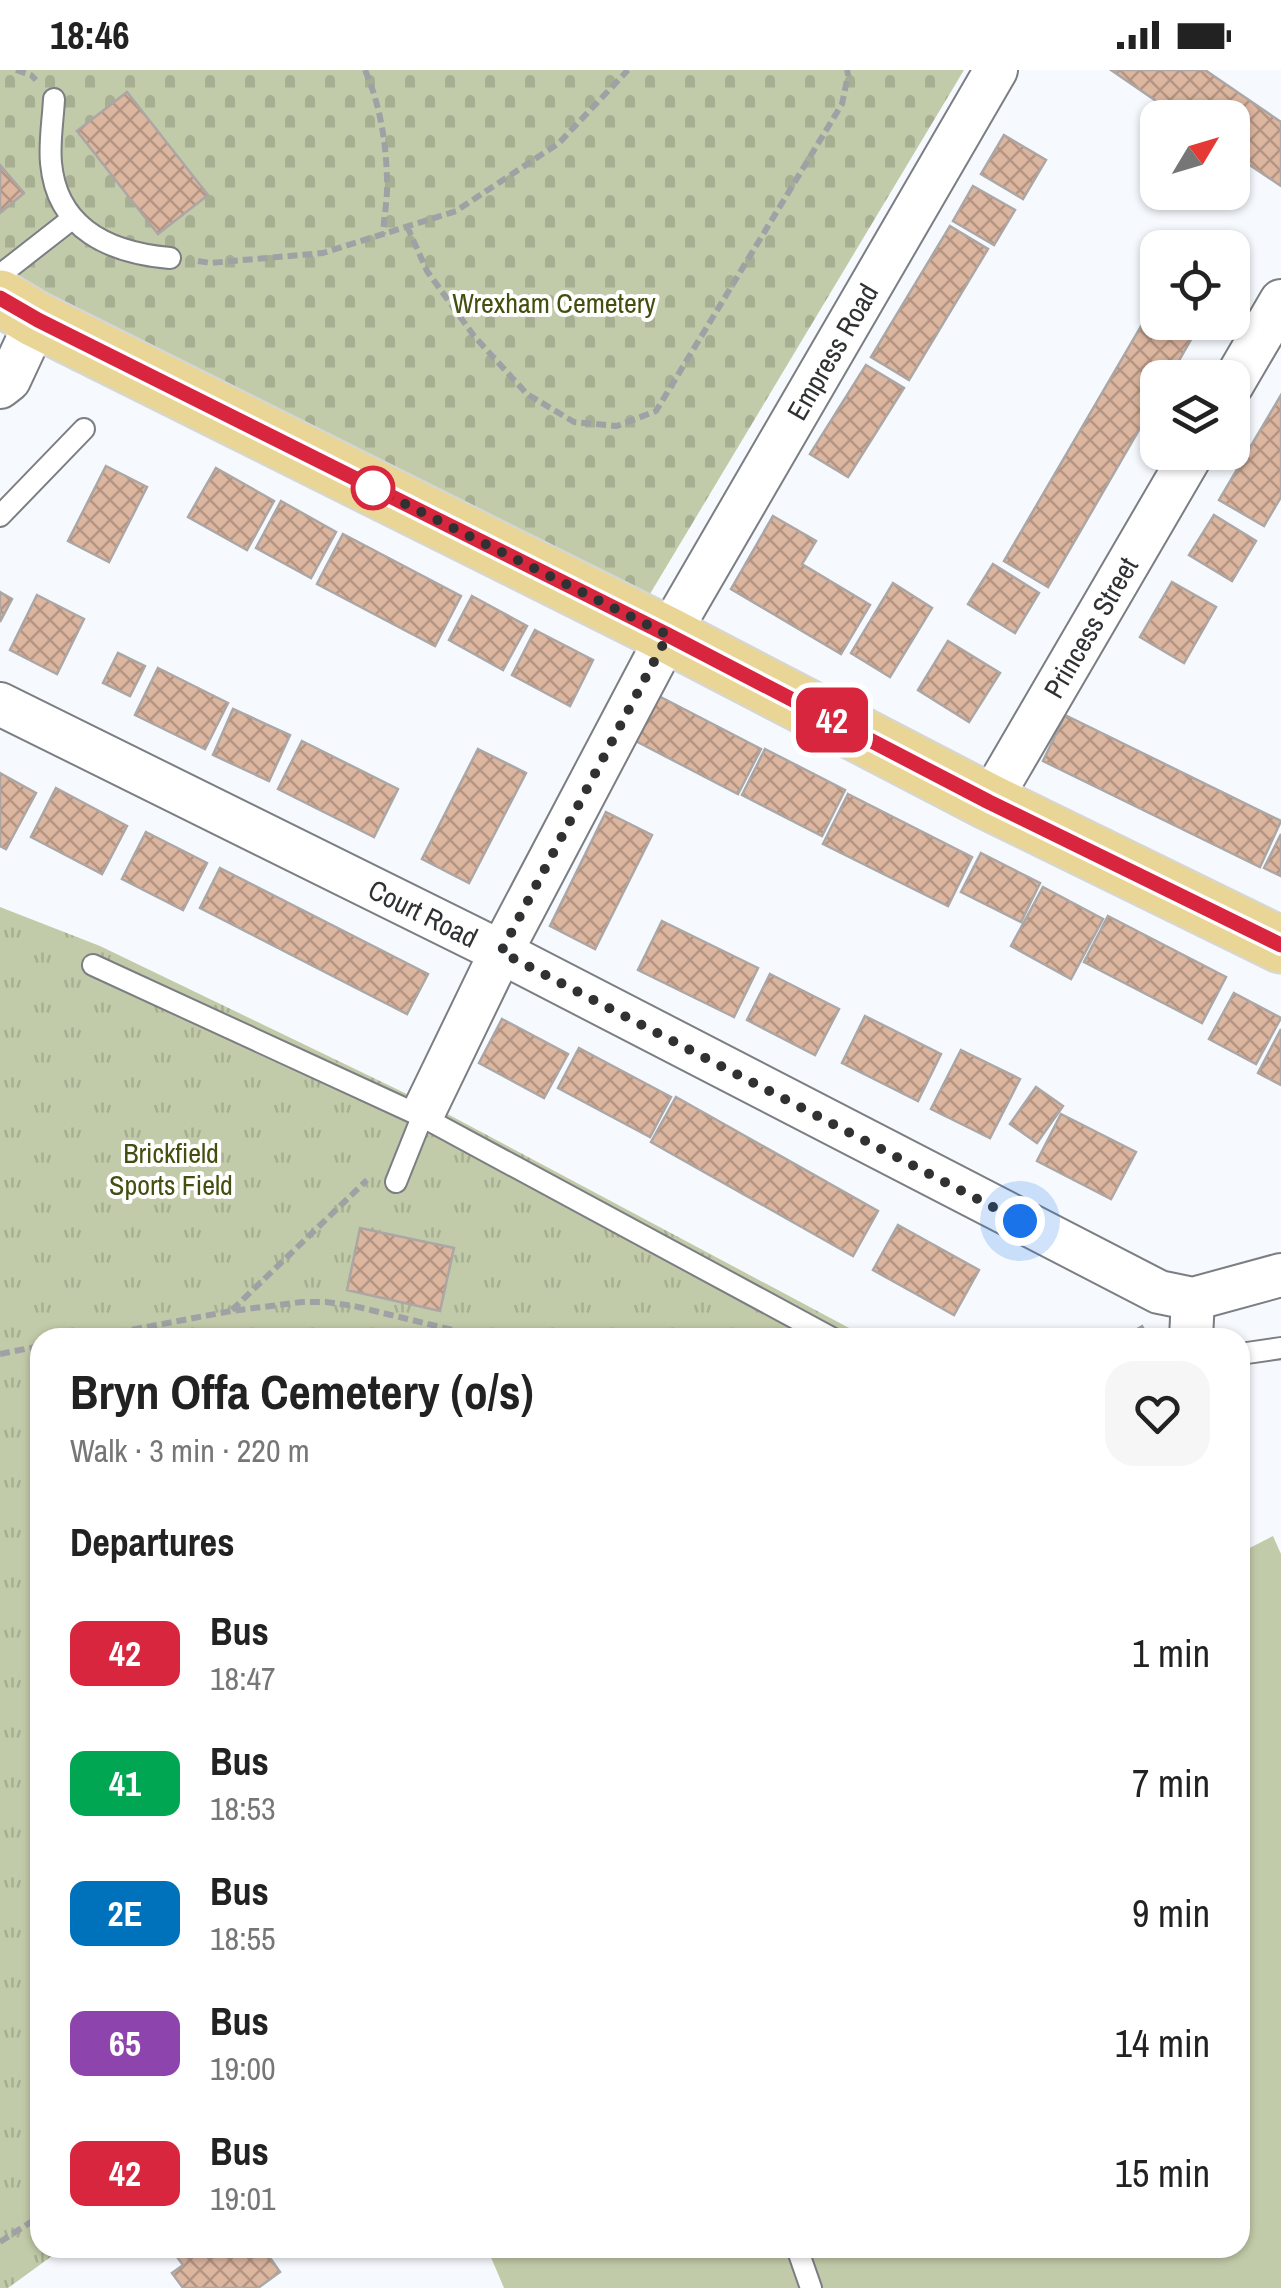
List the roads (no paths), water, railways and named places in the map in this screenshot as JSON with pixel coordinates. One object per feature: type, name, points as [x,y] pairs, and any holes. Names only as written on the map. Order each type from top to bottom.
[{"type":"main road","points":[[19,309],[668,635],[989,802],[1281,945]]},
{"type":"street","name":"Empress Road","points":[[425,1112],[501,952],[668,635],[996,70]]},
{"type":"street","points":[[1246,360],[1281,301]]},
{"type":"street","points":[[0,387],[8,380],[19,309]]},
{"type":"street","name":"Princess Street","points":[[989,802],[1183,470]]},
{"type":"street","name":"Court Road","points":[[0,704],[501,952],[1159,1292],[1192,1318],[1281,1275]]},
{"type":"lane","points":[[54,99],[51,165],[58,193],[73,218],[93,236],[114,247],[139,255],[170,258]]},
{"type":"lane","points":[[0,275],[73,218]]},
{"type":"lane","points":[[0,516],[84,429]]},
{"type":"lane","points":[[92,965],[425,1112],[814,1328]]},
{"type":"lane","points":[[396,1182],[425,1112]]},
{"type":"lane","points":[[1250,1353],[1281,1348]]},
{"type":"lane","points":[[800,2258],[812,2288]]},
{"type":"park label","name":"Wrexham Cemetery","points":[[554,303]]},
{"type":"park label","name":"Brickfield Sports Field","points":[[171,1169]]}]
